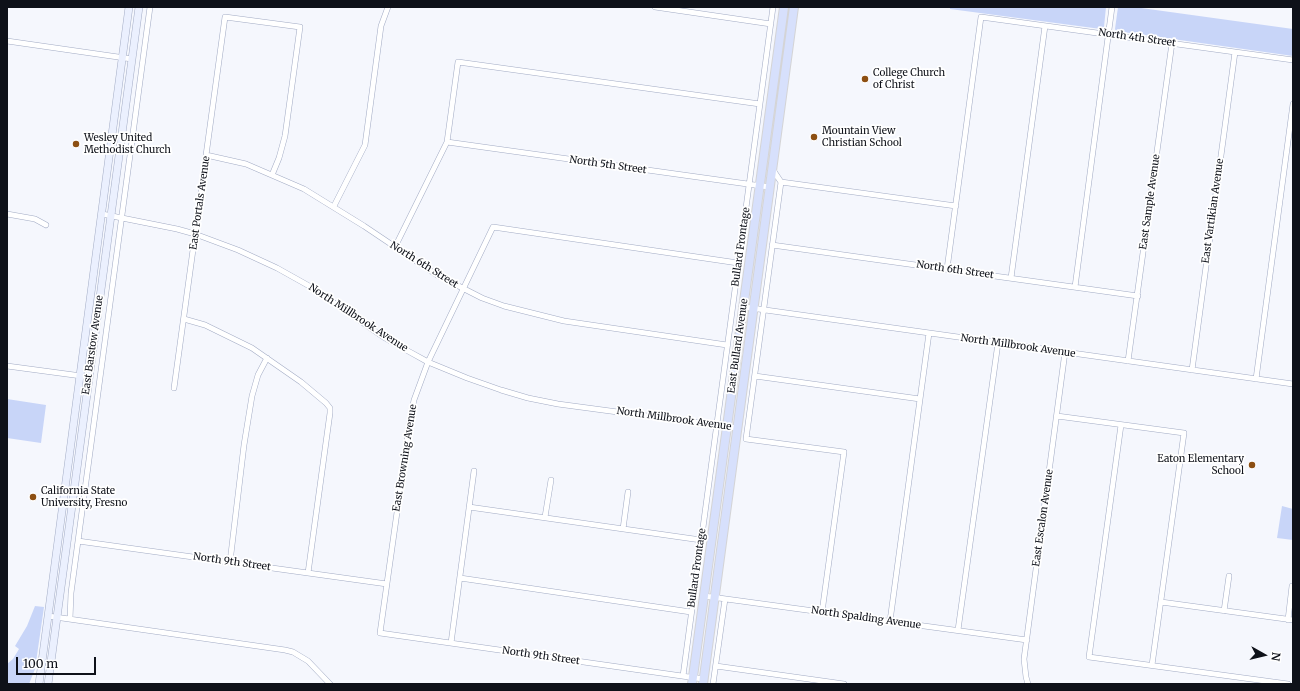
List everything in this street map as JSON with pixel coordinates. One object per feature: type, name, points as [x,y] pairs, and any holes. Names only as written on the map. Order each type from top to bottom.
[{"type":"main road","name":"East Barstow Avenue","points":[[39,684],[129,7]]},
{"type":"main road","name":"East Barstow Avenue","points":[[48,684],[88,377],[139,7]]},
{"type":"main road","points":[[784,7],[786,24],[782,54],[784,59],[787,60]]},
{"type":"main road","name":"East Bullard Avenue","points":[[693,681],[784,7]]},
{"type":"main road","name":"East Bullard Avenue","points":[[703,682],[794,7]]},
{"type":"street","points":[[70,620],[71,593],[150,7]]},
{"type":"street","points":[[334,206],[365,145],[381,26],[388,7]]},
{"type":"street","points":[[655,7],[771,24]]},
{"type":"street","name":"Bullard Frontage","points":[[682,676],[773,7]]},
{"type":"street","points":[[1075,287],[1112,7]]},
{"type":"street","name":"East Portals Avenue","points":[[174,388],[225,17],[300,27],[285,136],[279,158],[272,175]]},
{"type":"street","name":"North 4th Street","points":[[956,206],[981,17],[1293,60]]},
{"type":"street","points":[[1011,278],[1045,26]]},
{"type":"street","points":[[7,41],[132,58]]},
{"type":"street","name":"East Sample Avenue","points":[[1128,361],[1172,43]]},
{"type":"street","name":"East Vartikian Avenue","points":[[1192,370],[1235,52]]},
{"type":"street","points":[[395,247],[447,142],[458,62],[760,104]]},
{"type":"street","points":[[1256,379],[1293,104]]},
{"type":"street","name":"North 5th Street","points":[[447,142],[769,187]]},
{"type":"street","name":"North 6th Street","points":[[206,155],[246,164],[304,190],[334,206],[437,275],[463,289],[504,306],[564,321],[727,345]]},
{"type":"street","points":[[772,169],[781,182],[746,439],[844,452],[822,612]]},
{"type":"street","points":[[781,182],[956,206],[947,269]]},
{"type":"street","points":[[7,214],[35,219],[46,225]]},
{"type":"street","name":"North Millbrook Avenue","points":[[102,214],[122,219],[158,224],[195,234],[238,250],[277,268],[311,287],[385,338],[428,362],[501,390],[528,398],[558,404],[737,428]]},
{"type":"street","name":"East Browning Avenue","points":[[380,633],[410,420],[419,383],[493,227],[738,263]]},
{"type":"street","name":"North 6th Street","points":[[772,246],[1138,296]]},
{"type":"street","name":"North Millbrook Avenue","points":[[744,307],[1293,384]]},
{"type":"street","points":[[184,319],[205,325],[252,348],[301,382],[330,408],[308,573]]},
{"type":"street","points":[[890,621],[929,333]]},
{"type":"street","points":[[958,630],[998,343]]},
{"type":"street","name":"East Escalon Avenue","points":[[1028,684],[1024,659],[1065,352]]},
{"type":"street","points":[[230,562],[244,445],[252,396],[258,375],[267,358]]},
{"type":"street","points":[[7,366],[88,377]]},
{"type":"street","points":[[755,376],[920,399]]},
{"type":"street","points":[[1057,416],[1184,433],[1152,666]]},
{"type":"street","points":[[1121,425],[1089,657],[1288,684]]},
{"type":"street","points":[[451,643],[474,471]]},
{"type":"street","points":[[545,517],[551,480]]},
{"type":"street","points":[[623,528],[628,492]]},
{"type":"street","points":[[469,507],[701,540]]},
{"type":"street","name":"North 9th Street","points":[[78,541],[386,584]]},
{"type":"street","points":[[1224,611],[1229,576]]},
{"type":"street","points":[[460,578],[691,612]]},
{"type":"street","points":[[1161,602],[1290,620],[1292,586]]},
{"type":"street","name":"North Spalding Avenue","points":[[704,596],[1027,640]]},
{"type":"street","points":[[713,684],[725,598]]},
{"type":"street","points":[[48,616],[285,650],[293,652],[308,661],[330,684]]},
{"type":"street","name":"North 9th Street","points":[[380,633],[682,676],[693,681],[703,682]]},
{"type":"street","points":[[716,666],[844,684]]},
{"type":"shaded area","points":[[950,7],[1106,7],[1104,27],[1101,29],[950,9]]},
{"type":"shaded area","points":[[1118,7],[1134,7],[1293,29],[1293,56],[1116,31]]},
{"type":"shaded area","points":[[7,399],[46,405],[41,443],[7,438]]},
{"type":"shaded area","points":[[1282,506],[1293,509],[1293,540],[1277,538]]},
{"type":"shaded area","points":[[35,606],[44,607],[35,669],[29,684],[7,684],[7,664],[13,659],[19,649],[15,646],[27,626]]},
{"type":"place","name":"College Church of Christ","points":[[865,79]]},
{"type":"place","name":"Mountain View Christian School","points":[[814,137]]},
{"type":"place","name":"Wesley United Methodist Church","points":[[76,144]]},
{"type":"place","name":"Eaton Elementary School","points":[[1252,465]]},
{"type":"place","name":"California State University, Fresno","points":[[33,497]]}]
